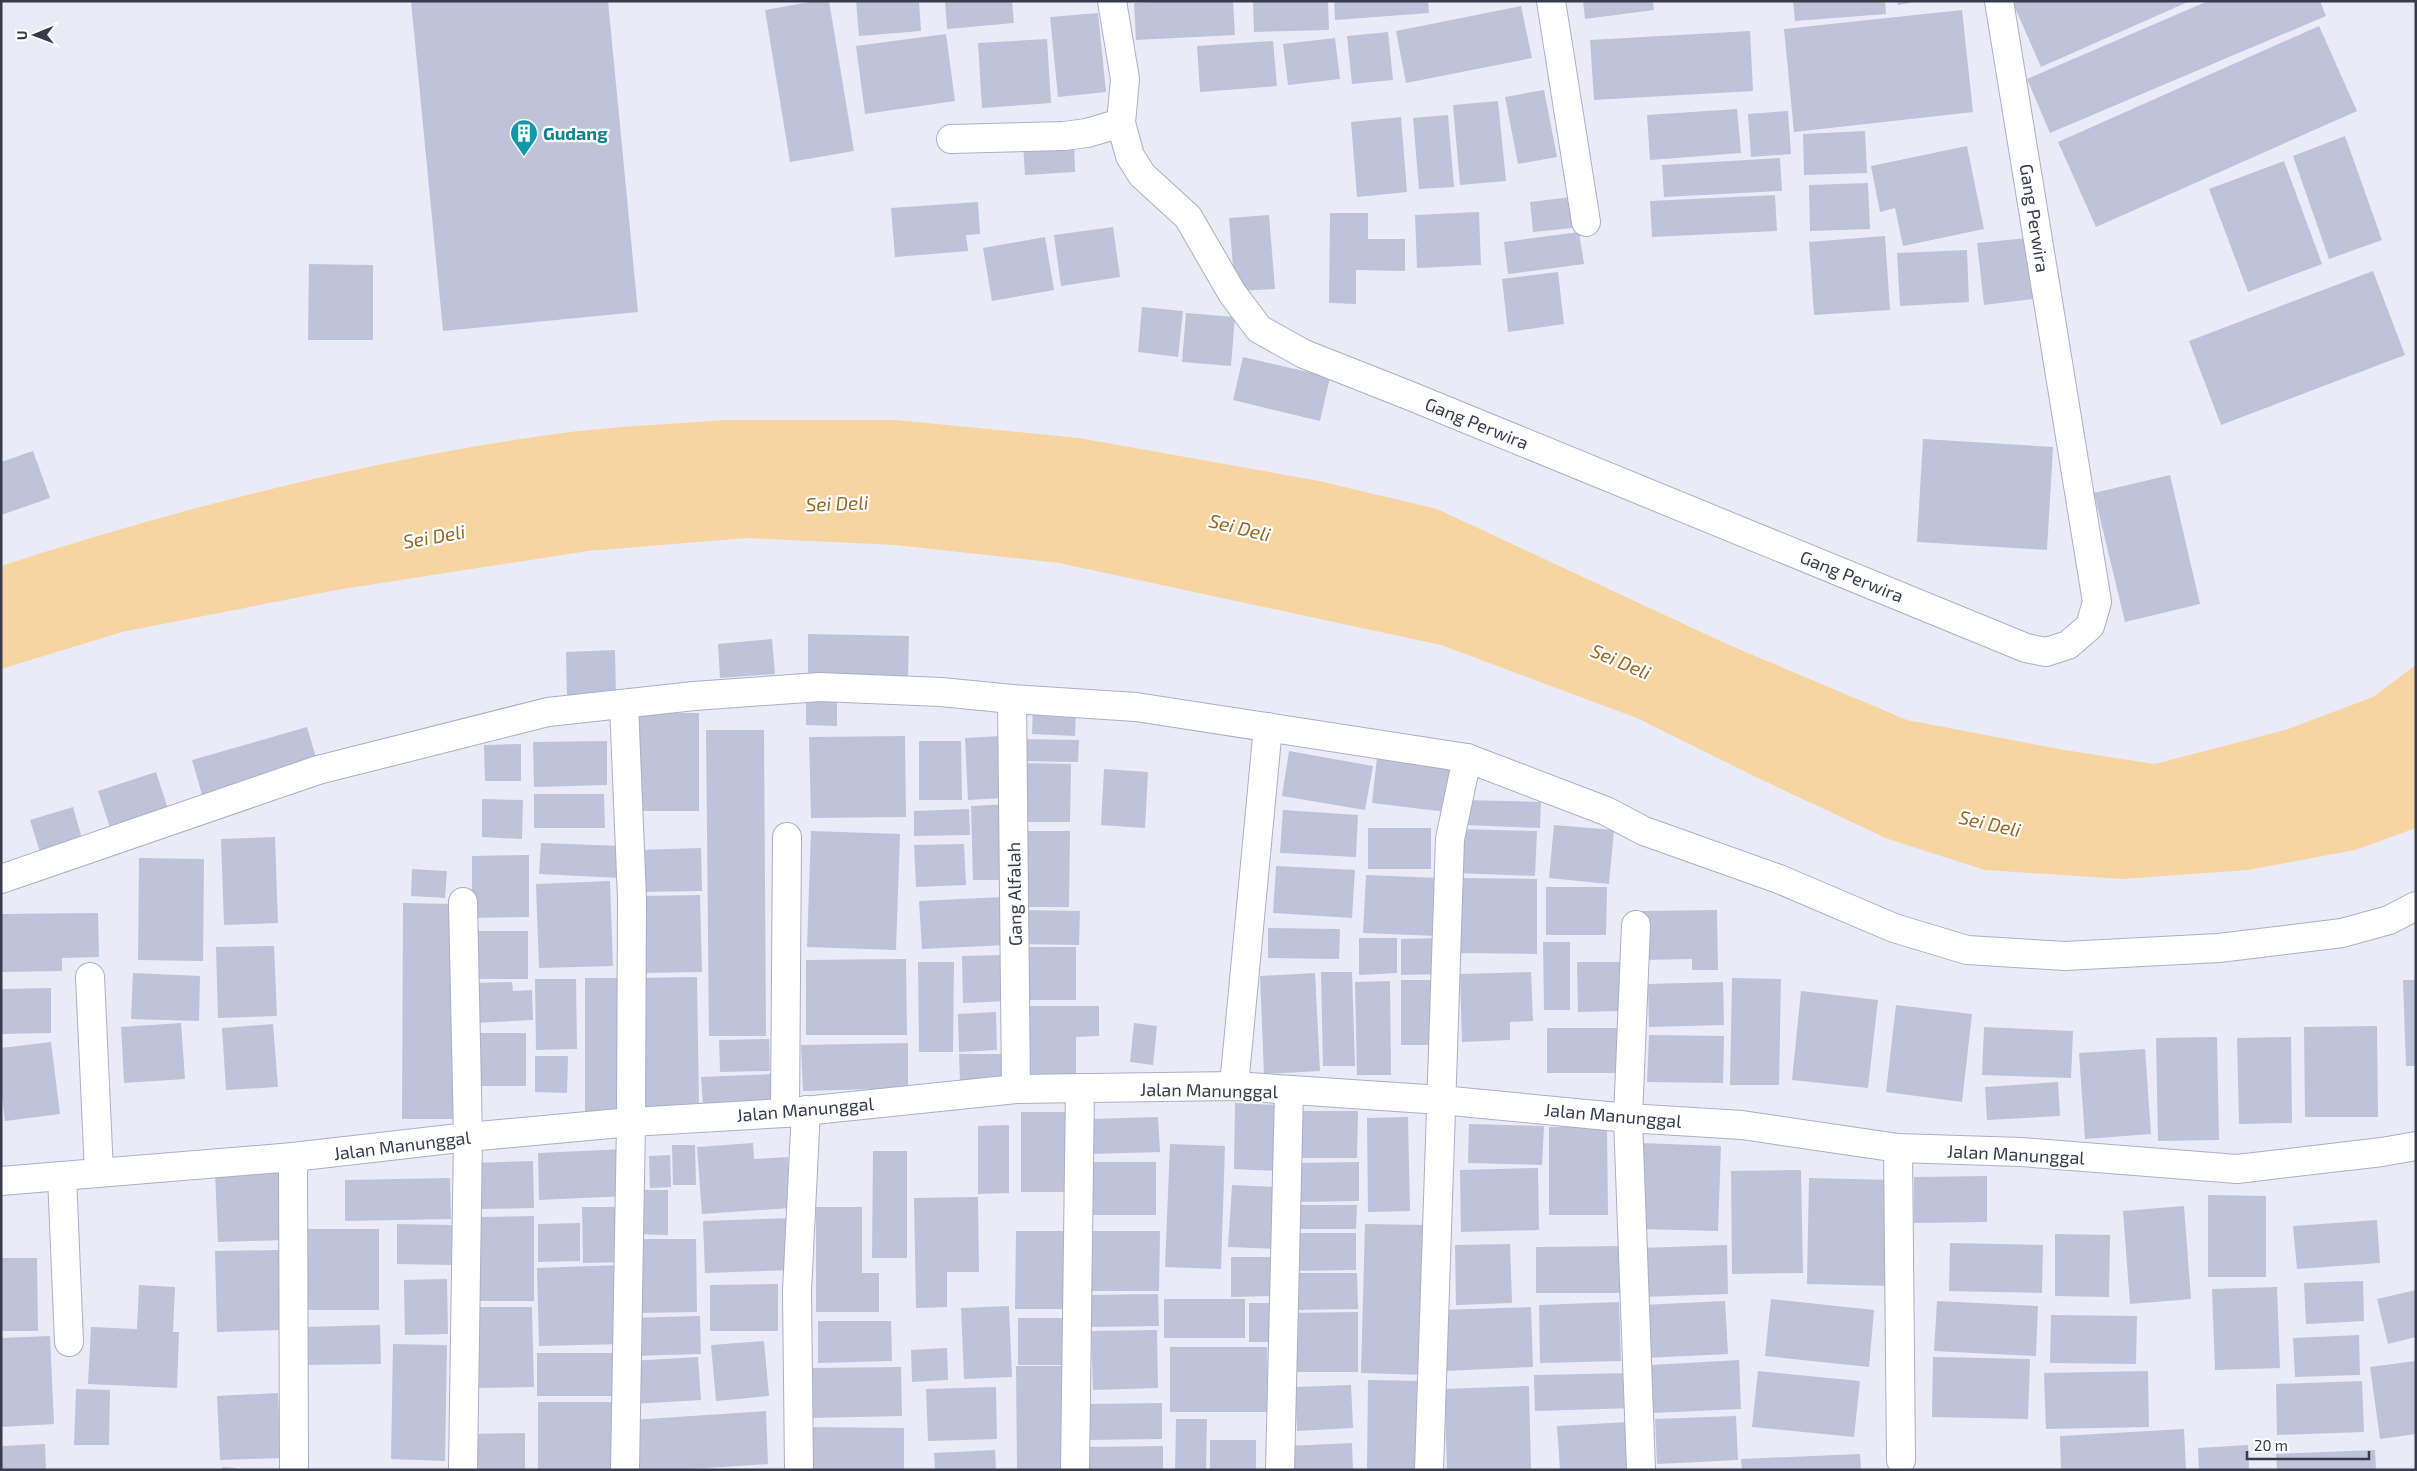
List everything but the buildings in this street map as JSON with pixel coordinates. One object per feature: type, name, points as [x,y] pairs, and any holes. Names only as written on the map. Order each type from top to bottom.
[{"type":"street","points":[[951,139],[1064,136],[1087,133],[1121,123],[1125,79],[1112,1]]},
{"type":"street","points":[[1551,1],[1586,222]]},
{"type":"street","name":"Gang Perwira","points":[[1121,123],[1130,156],[1142,175],[1188,217],[1232,294],[1258,329],[1304,354],[2026,648],[2046,652],[2068,645],[2090,626],[2097,602],[1999,1]]},
{"type":"street","points":[[1,879],[318,770],[548,712],[694,696],[820,687],[942,692],[1012,699],[1136,707],[1467,758],[1606,811],[1644,831],[1779,879],[1894,928],[1967,950],[2065,956],[2219,948],[2342,933],[2389,920],[2416,906]]},
{"type":"street","name":"Gang Alfalah","points":[[1012,699],[1016,1089]]},
{"type":"street","points":[[624,704],[632,899],[631,1122],[625,1470]]},
{"type":"street","points":[[1234,1086],[1268,727]]},
{"type":"street","points":[[1429,1470],[1450,839],[1467,758]]},
{"type":"street","points":[[787,837],[796,1111],[799,1470]]},
{"type":"street","points":[[463,902],[468,1136],[463,1470]]},
{"type":"street","points":[[1636,925],[1628,1118],[1640,1469]]},
{"type":"street","points":[[90,977],[99,1172]]},
{"type":"street","name":"Jalan Manunggal","points":[[1,1181],[292,1157],[468,1136],[631,1122],[796,1111],[1016,1089],[1080,1088],[1234,1086],[1289,1092],[1441,1100],[1628,1118],[1742,1124],[1898,1148],[2022,1152],[2237,1169],[2382,1152],[2416,1146]]},
{"type":"street","points":[[1075,1470],[1080,1088]]},
{"type":"street","points":[[1280,1470],[1289,1092]]},
{"type":"street","points":[[1898,1148],[1901,1460]]},
{"type":"street","points":[[292,1157],[294,1470]]},
{"type":"street","points":[[62,1176],[69,1342]]},
{"type":"water","name":"Sei Deli","points":[[724,420],[896,420],[1079,438],[1319,481],[1437,509],[1729,645],[1907,720],[2064,750],[2155,764],[2285,730],[2373,697],[2416,665],[2416,828],[2355,850],[2248,870],[2122,879],[1985,870],[1888,839],[1758,778],[1637,718],[1441,645],[1059,563],[895,545],[748,538],[588,551],[336,590],[122,632],[1,669],[1,566],[141,523],[211,504],[282,486],[426,455],[570,432]]},
{"type":"place","name":"Gudang","points":[[524,157]]}]
